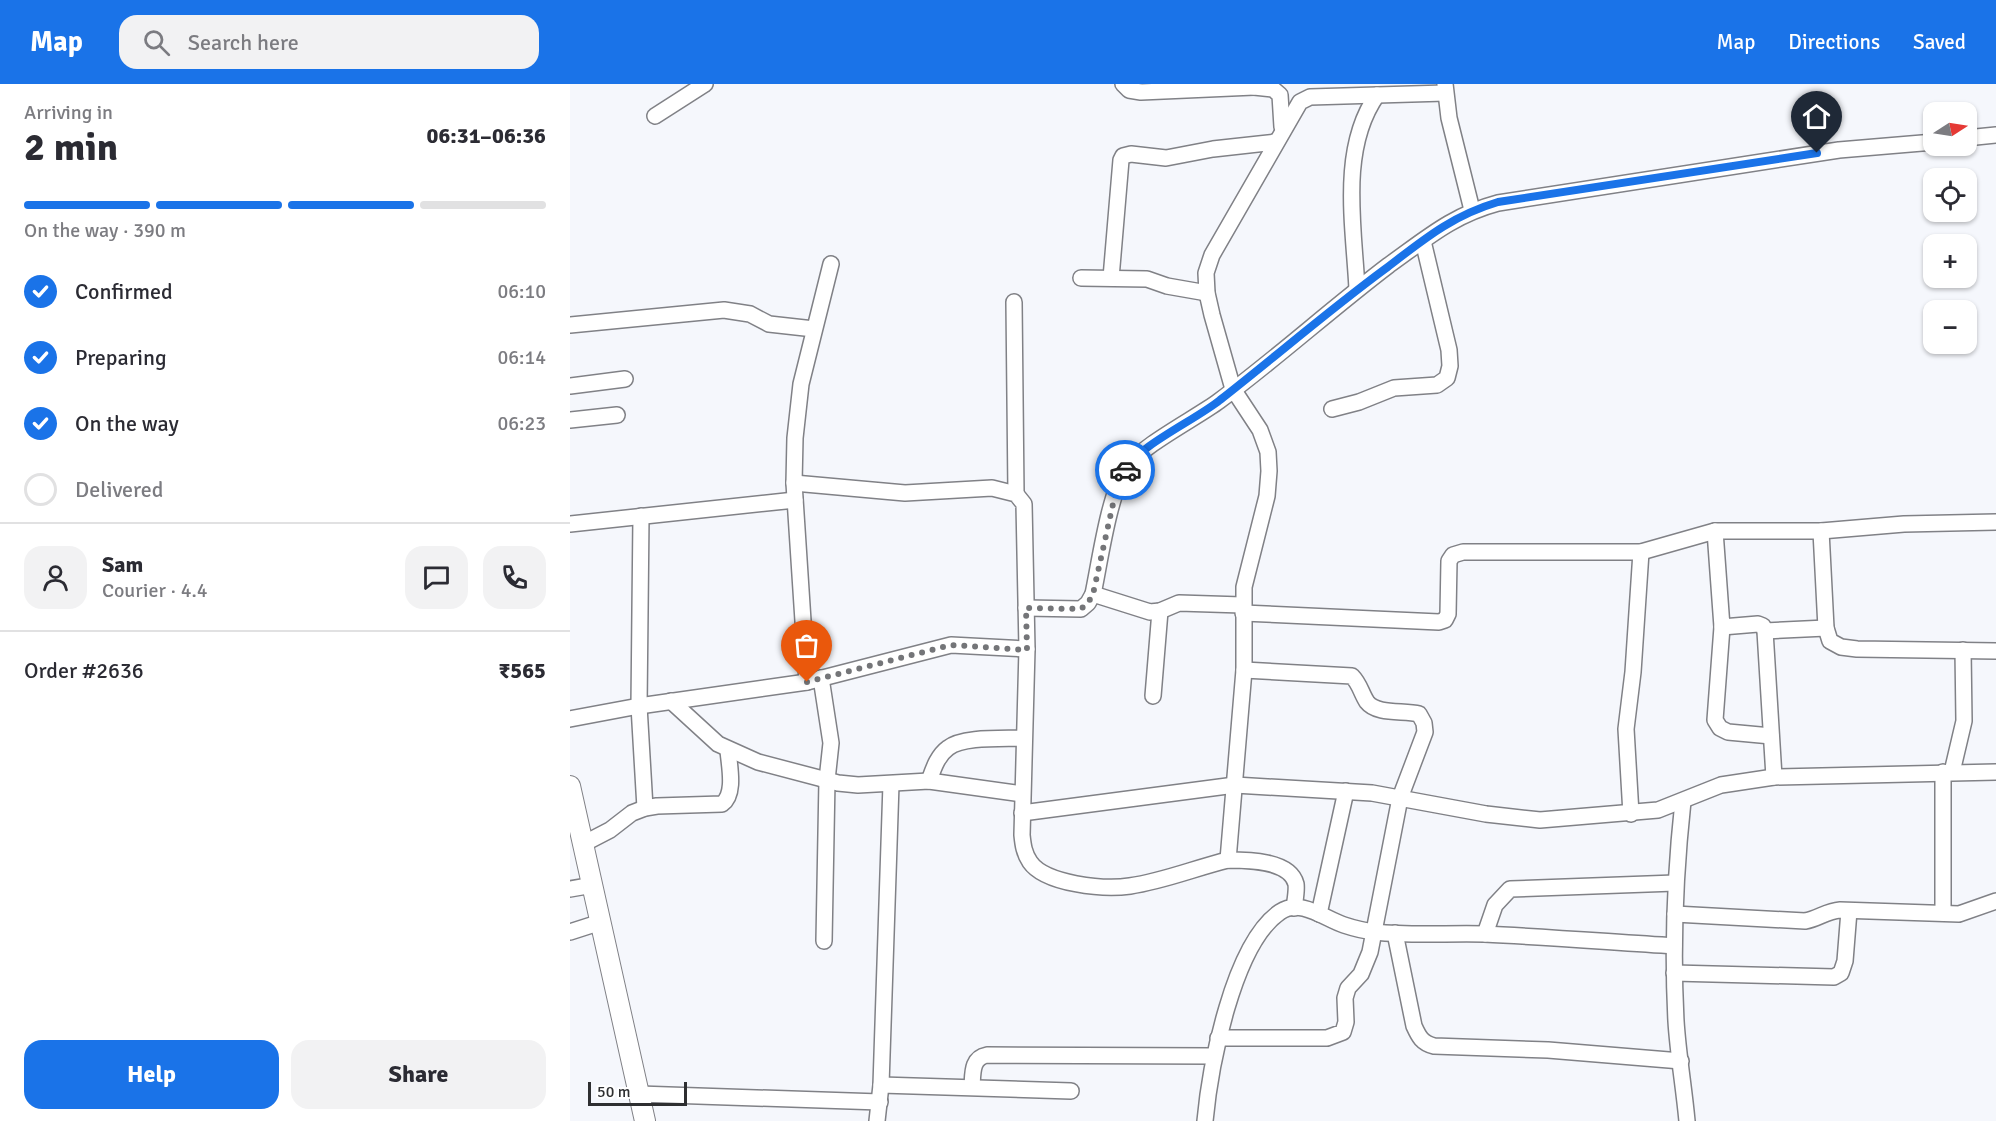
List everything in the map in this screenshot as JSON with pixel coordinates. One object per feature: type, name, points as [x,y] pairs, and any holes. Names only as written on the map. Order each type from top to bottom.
[{"type":"street","points":[[655,116],[705,84]]},
{"type":"street","points":[[1123,84],[1129,90],[1141,92],[1253,86],[1273,89],[1280,95],[1279,136]]},
{"type":"street","points":[[1228,860],[1244,670],[1242,609],[1244,587],[1267,496],[1269,471],[1268,452],[1260,430],[1233,389],[1207,293],[1206,273],[1212,255],[1300,102],[1310,97],[1377,95],[1445,88],[1449,118],[1472,210]]},
{"type":"street","points":[[1357,289],[1354,209],[1355,154],[1359,130],[1366,111],[1377,95]]},
{"type":"street","points":[[1977,137],[1996,135]]},
{"type":"street","points":[[1111,278],[1123,156],[1131,154],[1166,159],[1279,136]]},
{"type":"street","points":[[1026,608],[1081,609],[1088,603],[1093,594],[1115,495],[1128,466],[1141,454],[1219,401],[1357,289],[1449,221],[1472,210],[1498,202],[1839,150],[1923,142]]},
{"type":"street","points":[[1332,409],[1359,402],[1394,388],[1437,386],[1447,378],[1450,366],[1449,350],[1423,241]]},
{"type":"street","points":[[824,941],[827,780],[831,758],[830,728],[814,680],[794,483],[795,438],[801,384],[831,264]]},
{"type":"street","points":[[1081,278],[1147,279],[1167,286],[1207,293]]},
{"type":"street","points":[[1014,302],[1016,494]]},
{"type":"street","points":[[570,325],[724,309],[750,314],[769,324],[814,329]]},
{"type":"street","points":[[570,386],[625,379]]},
{"type":"street","points":[[570,420],[617,415]]},
{"type":"street","points":[[794,483],[905,493],[992,488],[1016,494],[1024,504],[1027,650],[1022,813],[1024,851],[1030,863],[1041,872],[1059,880],[1107,887],[1127,887],[1228,860],[1244,860],[1286,870],[1296,885],[1294,908]]},
{"type":"street","points":[[570,524],[795,500]]},
{"type":"street","points":[[641,516],[639,706],[645,808]]},
{"type":"street","points":[[1093,594],[1139,610],[1160,611],[1179,603],[1439,622],[1445,620],[1448,614],[1449,561],[1453,555],[1463,552],[1641,552],[1715,531],[1821,531],[1904,524],[1996,522]]},
{"type":"street","points":[[1715,531],[1722,627],[1715,720],[1720,728],[1728,732],[1771,736]]},
{"type":"street","points":[[1821,531],[1826,628],[1830,641],[1841,647],[1996,651]]},
{"type":"street","points":[[1631,814],[1626,729],[1633,672],[1641,552]]},
{"type":"street","points":[[1152,696],[1160,611]]},
{"type":"street","points":[[1722,627],[1758,624],[1763,626],[1765,631],[1774,777]]},
{"type":"street","points":[[1765,631],[1826,628]]},
{"type":"street","points":[[570,719],[639,706],[814,680],[951,645],[1027,650]]},
{"type":"street","points":[[1943,913],[1947,772],[1964,721],[1963,650]]},
{"type":"street","points":[[1218,1038],[1327,1038],[1343,1032],[1346,1022],[1345,998],[1348,988],[1367,963],[1400,798],[1425,732],[1424,723],[1419,714],[1373,707],[1366,701],[1359,683],[1352,676],[1244,670]]},
{"type":"street","points":[[671,701],[718,744],[758,762],[858,786],[929,781],[1022,794]]},
{"type":"street","points":[[929,781],[937,762],[949,746],[967,741],[1024,738]]},
{"type":"street","points":[[583,844],[610,830],[632,813],[645,808],[722,804],[730,793],[728,750]]},
{"type":"street","points":[[1022,813],[1235,785],[1346,791],[1400,798],[1486,814],[1540,820],[1658,810],[1721,785],[1774,777],[1996,771]]},
{"type":"street","points":[[878,1121],[891,784]]},
{"type":"street","points":[[570,786],[645,1121]]},
{"type":"street","points":[[1319,914],[1346,791]]},
{"type":"street","points":[[1683,801],[1675,883],[1674,973],[1676,1023],[1687,1121]]},
{"type":"street","points":[[1485,934],[1495,905],[1510,889],[1675,883]]},
{"type":"street","points":[[570,889],[593,885]]},
{"type":"street","points":[[1675,914],[1805,921],[1813,920],[1828,911],[1968,912],[1985,903],[1996,901]]},
{"type":"street","points":[[1205,1121],[1213,1056],[1245,962],[1258,937],[1282,911],[1305,908],[1343,925],[1374,932],[1485,934],[1674,946]]},
{"type":"street","points":[[1674,973],[1834,977],[1841,973],[1845,961],[1849,911]]},
{"type":"street","points":[[570,932],[601,922]]},
{"type":"street","points":[[1395,933],[1414,1026],[1425,1044],[1548,1050],[1681,1061]]},
{"type":"street","points":[[972,1088],[975,1061],[980,1056],[987,1055],[1213,1056]]},
{"type":"street","points":[[881,1085],[1071,1091]]},
{"type":"street","points":[[639,1094],[879,1102]]},
{"type":"way so far","points":[[807,682],[951,645],[967,644],[1027,650],[1026,608],[1081,609],[1093,594],[1115,495],[1125,470]]},
{"type":"route","points":[[1125,470],[1141,454],[1219,401],[1357,289],[1449,221],[1472,210],[1498,202],[1817,153]]}]
